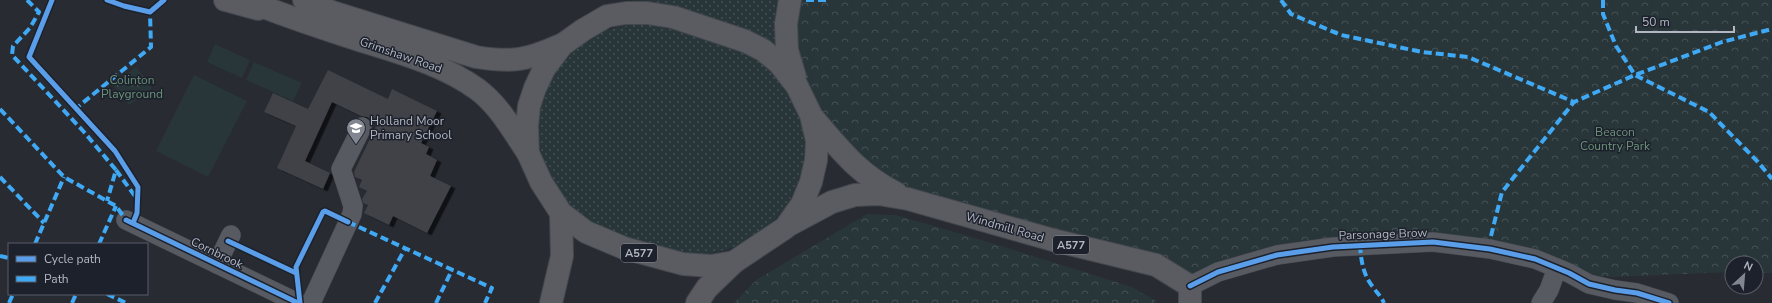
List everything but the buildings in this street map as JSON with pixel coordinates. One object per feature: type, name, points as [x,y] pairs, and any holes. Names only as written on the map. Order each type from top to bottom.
[{"type":"main road","points":[[225,0],[300,21]]},
{"type":"main road","name":"Grimshaw Road","points":[[245,0],[300,21],[424,61],[457,76],[478,90],[495,106],[528,153]]},
{"type":"main road","name":"Grimshaw Road","points":[[304,0],[332,12],[469,54],[497,60],[516,61],[534,57],[562,45]]},
{"type":"main road","name":"A577","points":[[697,303],[707,288],[734,262],[785,228],[802,204],[811,182],[816,160],[817,141],[811,115],[798,86],[786,50],[786,24],[790,0]]},
{"type":"main road","name":"A577","points":[[734,262],[711,266],[683,264],[653,257],[624,248],[586,232],[561,213],[541,182],[528,153],[527,126],[529,106],[535,88],[544,69],[562,45],[614,8],[673,17],[744,41],[763,50],[779,63],[798,86]]},
{"type":"main road","name":"Windmill Road","points":[[811,115],[856,166],[881,185],[908,199]]},
{"type":"main road","name":"Windmill Road","points":[[785,228],[832,202],[856,195],[879,194],[908,199],[1053,240],[1156,265],[1190,294]]},
{"type":"main road","points":[[551,303],[562,256],[561,213]]},
{"type":"street","points":[[311,303],[352,214],[353,206],[342,169],[362,127]]},
{"type":"street","name":"Cornbrook","points":[[126,220],[298,303]]},
{"type":"street","name":"Cornbrook","points":[[217,264],[231,235]]},
{"type":"street","name":"Parsonage Brow","points":[[1190,294],[1218,272],[1277,255],[1333,246],[1433,242],[1490,249],[1534,259],[1557,268],[1589,284],[1637,293],[1669,303]]},
{"type":"street","points":[[1533,302],[1550,290],[1557,268]]},
{"type":"green space","points":[[633,0],[783,0],[777,49],[759,34],[681,10],[631,4]]},
{"type":"green space","name":"Beacon Country Park","points":[[790,0],[1772,0],[1772,273],[1764,273],[1764,255],[1724,255],[1724,272],[1612,277],[1569,273],[1490,249],[1333,247],[1190,286],[881,185],[797,86]]},
{"type":"green space","points":[[640,24],[654,25],[690,32],[745,52],[760,61],[776,75],[796,106],[801,120],[805,143],[803,166],[796,187],[786,206],[771,223],[754,237],[734,247],[703,254],[677,252],[615,234],[598,227],[582,218],[575,212],[557,190],[545,166],[539,140],[539,114],[546,89],[558,66],[577,46],[602,32],[621,26]]},
{"type":"green space","points":[[215,44],[250,60],[242,78],[207,62]]},
{"type":"green space","points":[[254,62],[302,83],[293,101],[246,80]]},
{"type":"green space","name":"Colinton Playground","points":[[136,67],[152,88],[129,105],[113,85]]},
{"type":"green space","points":[[194,75],[247,101],[208,177],[156,151]]},
{"type":"green space","points":[[867,214],[896,215],[985,241],[1132,287],[1156,301],[1156,303],[734,303],[756,280]]},
{"type":"marked path","points":[[27,0],[39,12],[30,28],[13,46],[12,55],[84,132],[116,170],[107,201]]},
{"type":"marked path","points":[[806,0],[826,0]]},
{"type":"marked path","points":[[1281,0],[1291,14],[1341,35],[1422,52],[1468,57],[1574,102],[1635,75],[1722,42],[1772,29]]},
{"type":"marked path","points":[[1603,0],[1603,14],[1616,46],[1635,75],[1709,112],[1758,162],[1772,179]]},
{"type":"marked path","points":[[74,110],[151,47],[150,12]]},
{"type":"marked path","points":[[1491,236],[1502,192],[1574,102]]},
{"type":"marked path","points":[[0,109],[64,177],[116,206],[126,220]]},
{"type":"marked path","points":[[116,170],[137,199]]},
{"type":"marked path","points":[[0,177],[44,223]]},
{"type":"marked path","points":[[35,243],[64,177]]},
{"type":"marked path","points":[[99,243],[116,206]]},
{"type":"marked path","points":[[348,222],[492,288],[485,303]]},
{"type":"marked path","points":[[1360,245],[1362,262],[1367,277],[1384,303]]},
{"type":"marked path","points":[[375,303],[405,249]]},
{"type":"marked path","points":[[0,256],[8,258]]},
{"type":"marked path","points":[[436,303],[452,270]]},
{"type":"marked path","points":[[9,303],[13,295]]},
{"type":"marked path","points":[[72,303],[76,295]]},
{"type":"marked path","points":[[109,295],[126,303]]},
{"type":"cycle path","points":[[52,0],[29,57],[115,151],[138,187],[137,213],[133,223]]},
{"type":"cycle path","points":[[107,0],[124,6],[150,12],[164,0]]},
{"type":"cycle path","points":[[300,303],[296,267],[323,212],[325,211],[348,222]]},
{"type":"cycle path","points":[[126,220],[298,303]]},
{"type":"cycle path","points":[[228,241],[296,273]]},
{"type":"cycle path","points":[[1190,286],[1218,272],[1277,255],[1333,247],[1433,242],[1490,249],[1535,259],[1569,273],[1589,284],[1637,293],[1669,303]]},
{"type":"place","name":"Holland Moor Primary School","points":[[356,145]]}]
